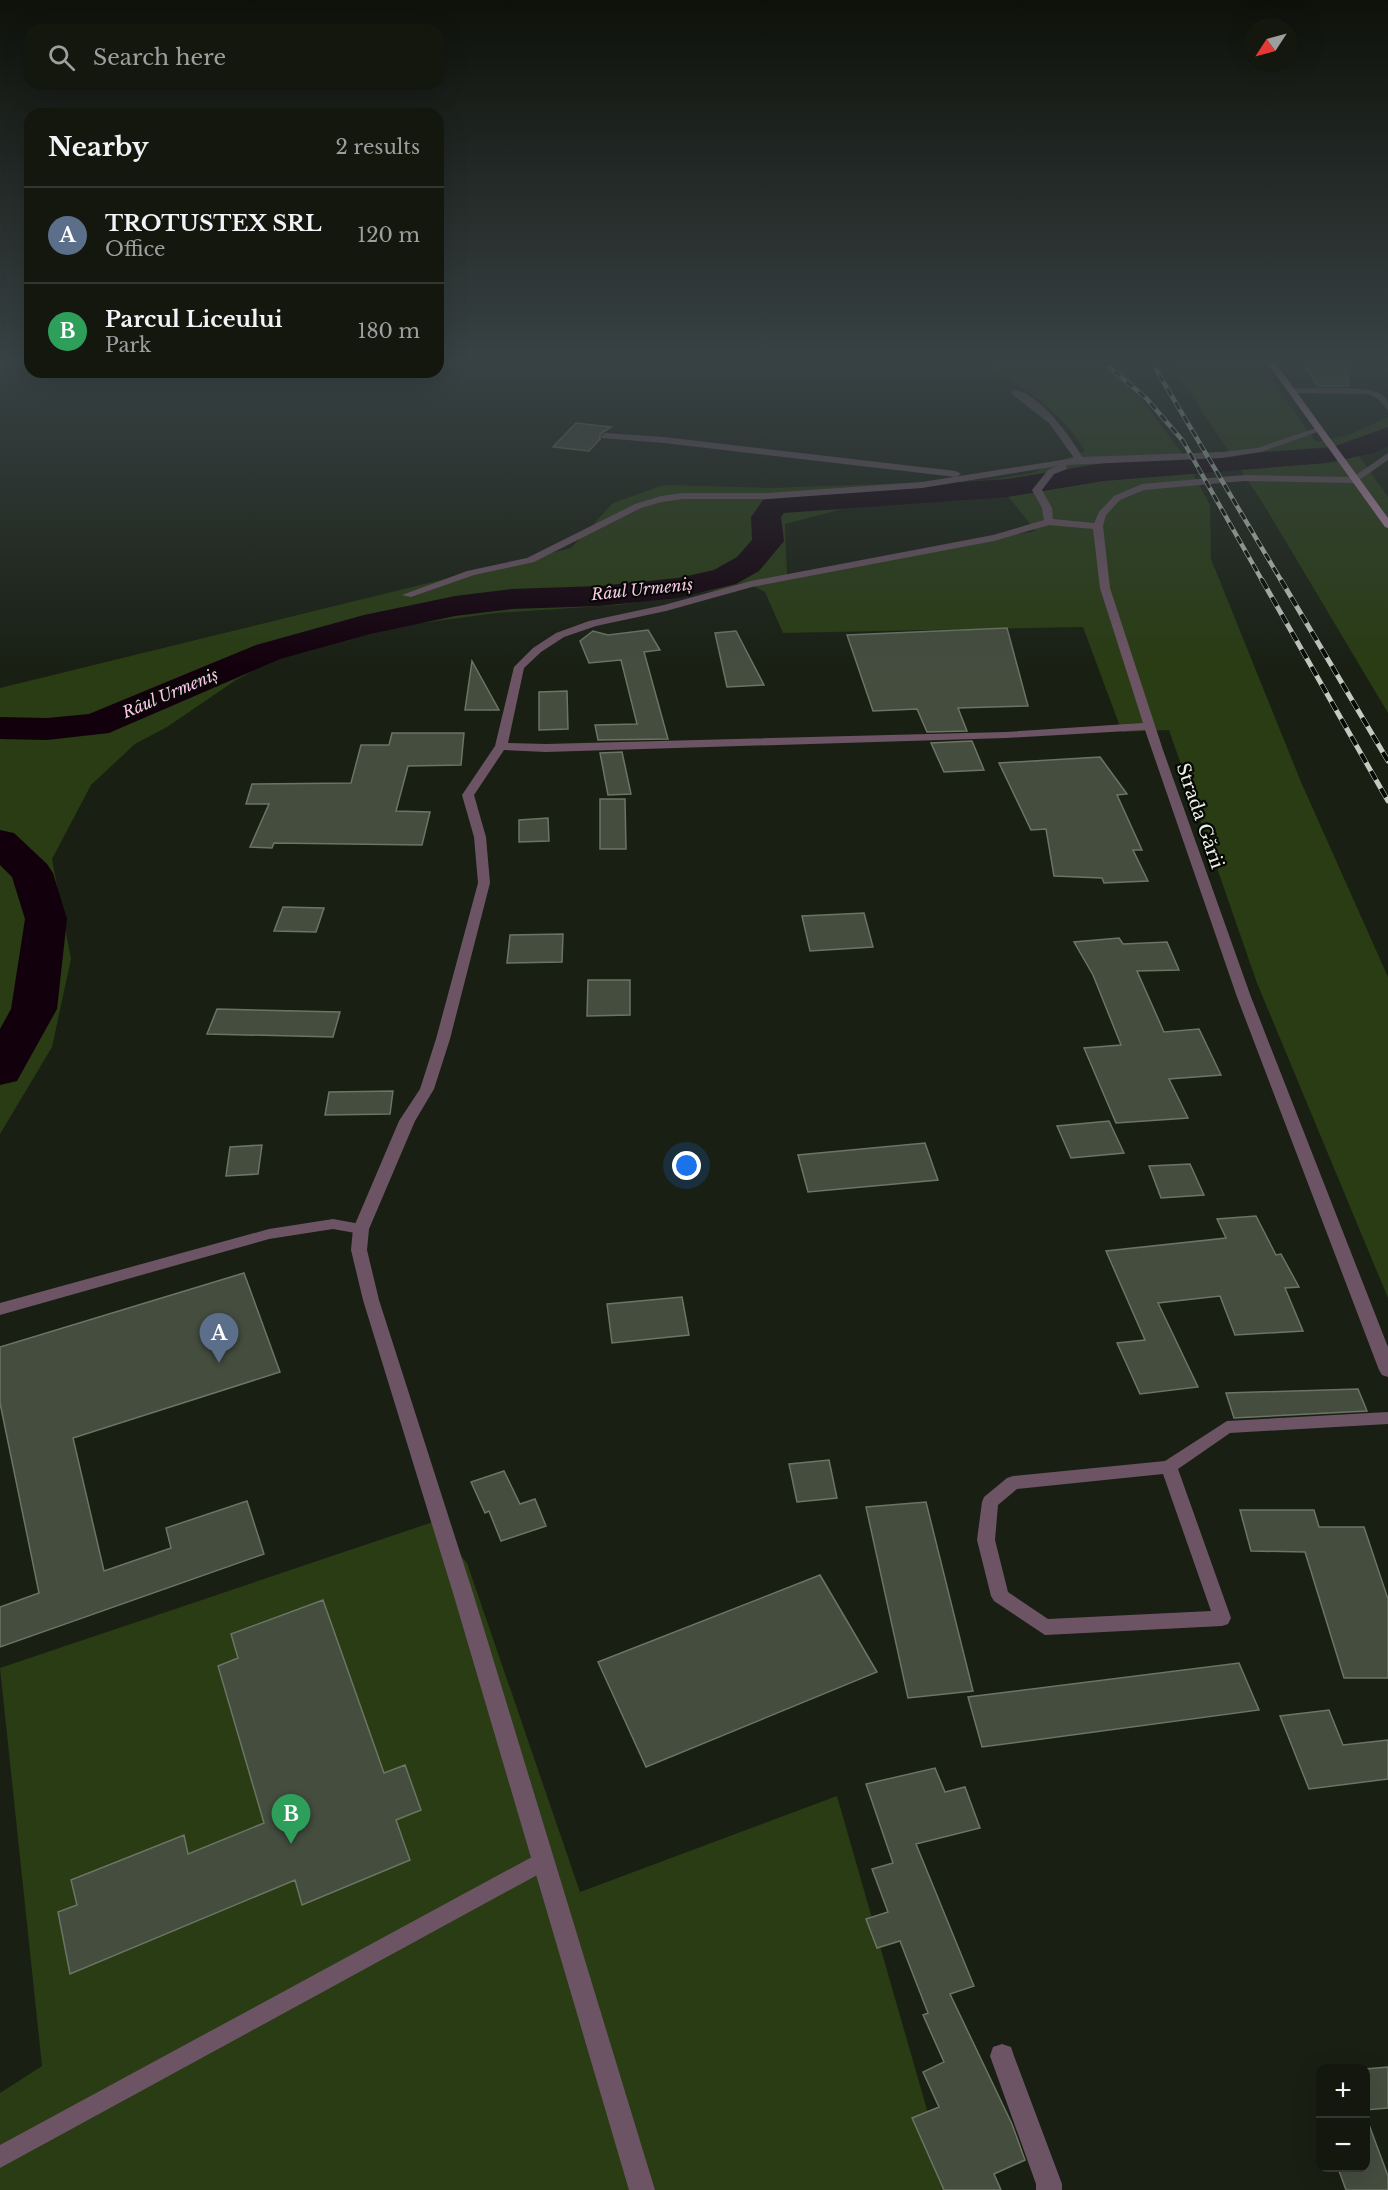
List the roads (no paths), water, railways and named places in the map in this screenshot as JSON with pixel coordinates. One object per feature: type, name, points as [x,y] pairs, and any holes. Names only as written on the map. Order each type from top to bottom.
[{"type":"main road","points":[[1343,463],[1388,525]]},
{"type":"street","points":[[860,463],[977,477]]},
{"type":"street","points":[[407,595],[471,573],[530,560],[638,506],[661,499],[683,496],[768,496],[922,485],[1060,463]]},
{"type":"street","points":[[1048,522],[1047,508],[1037,490],[1051,472],[1072,463]]},
{"type":"street","points":[[642,2190],[371,1300],[359,1250],[361,1229],[407,1121],[427,1089],[443,1039],[484,882],[480,837],[469,806],[468,795],[501,746],[519,667],[537,650],[560,635],[593,622],[666,608],[751,584],[994,537],[1048,522],[1098,526],[1102,514],[1117,498],[1142,487],[1244,478],[1355,480],[1378,463]]},
{"type":"street","name":"Strada Gării","points":[[1098,526],[1105,588],[1150,726],[1244,997],[1388,1370]]},
{"type":"street","points":[[501,746],[546,748],[1006,735],[1150,726]]},
{"type":"street","points":[[1002,2056],[1049,2184],[1049,2190]]},
{"type":"lane","points":[[0,1309],[269,1234],[333,1224],[361,1229]]},
{"type":"lane","points":[[1169,1467],[1222,1618],[1045,1628],[1000,1596],[986,1540],[990,1502],[1013,1483],[1169,1467],[1227,1427],[1388,1418]]},
{"type":"lane","points":[[0,2157],[543,1861]]},
{"type":"waterway","name":"Râul Urmeniș","points":[[0,728],[47,729],[96,725],[268,652],[364,625],[455,606],[512,599],[599,596],[678,588],[725,577],[748,564],[768,541],[766,517],[774,506],[798,501],[1007,488],[1104,472],[1213,463]]},
{"type":"waterway","name":"Râul Urmeniș","points":[[0,842],[32,873],[46,919],[34,1009],[0,1070]]},
{"type":"railway","points":[[1196,463],[1263,582]]},
{"type":"railway","points":[[1212,463],[1282,582]]},
{"type":"railway","points":[[1262,580],[1388,801]]},
{"type":"railway","points":[[1281,580],[1388,761]]},
{"type":"place","name":"TROTUSTEX SRL","points":[[219,1363]]},
{"type":"place","name":"Parcul Liceului","points":[[291,1844]]}]
